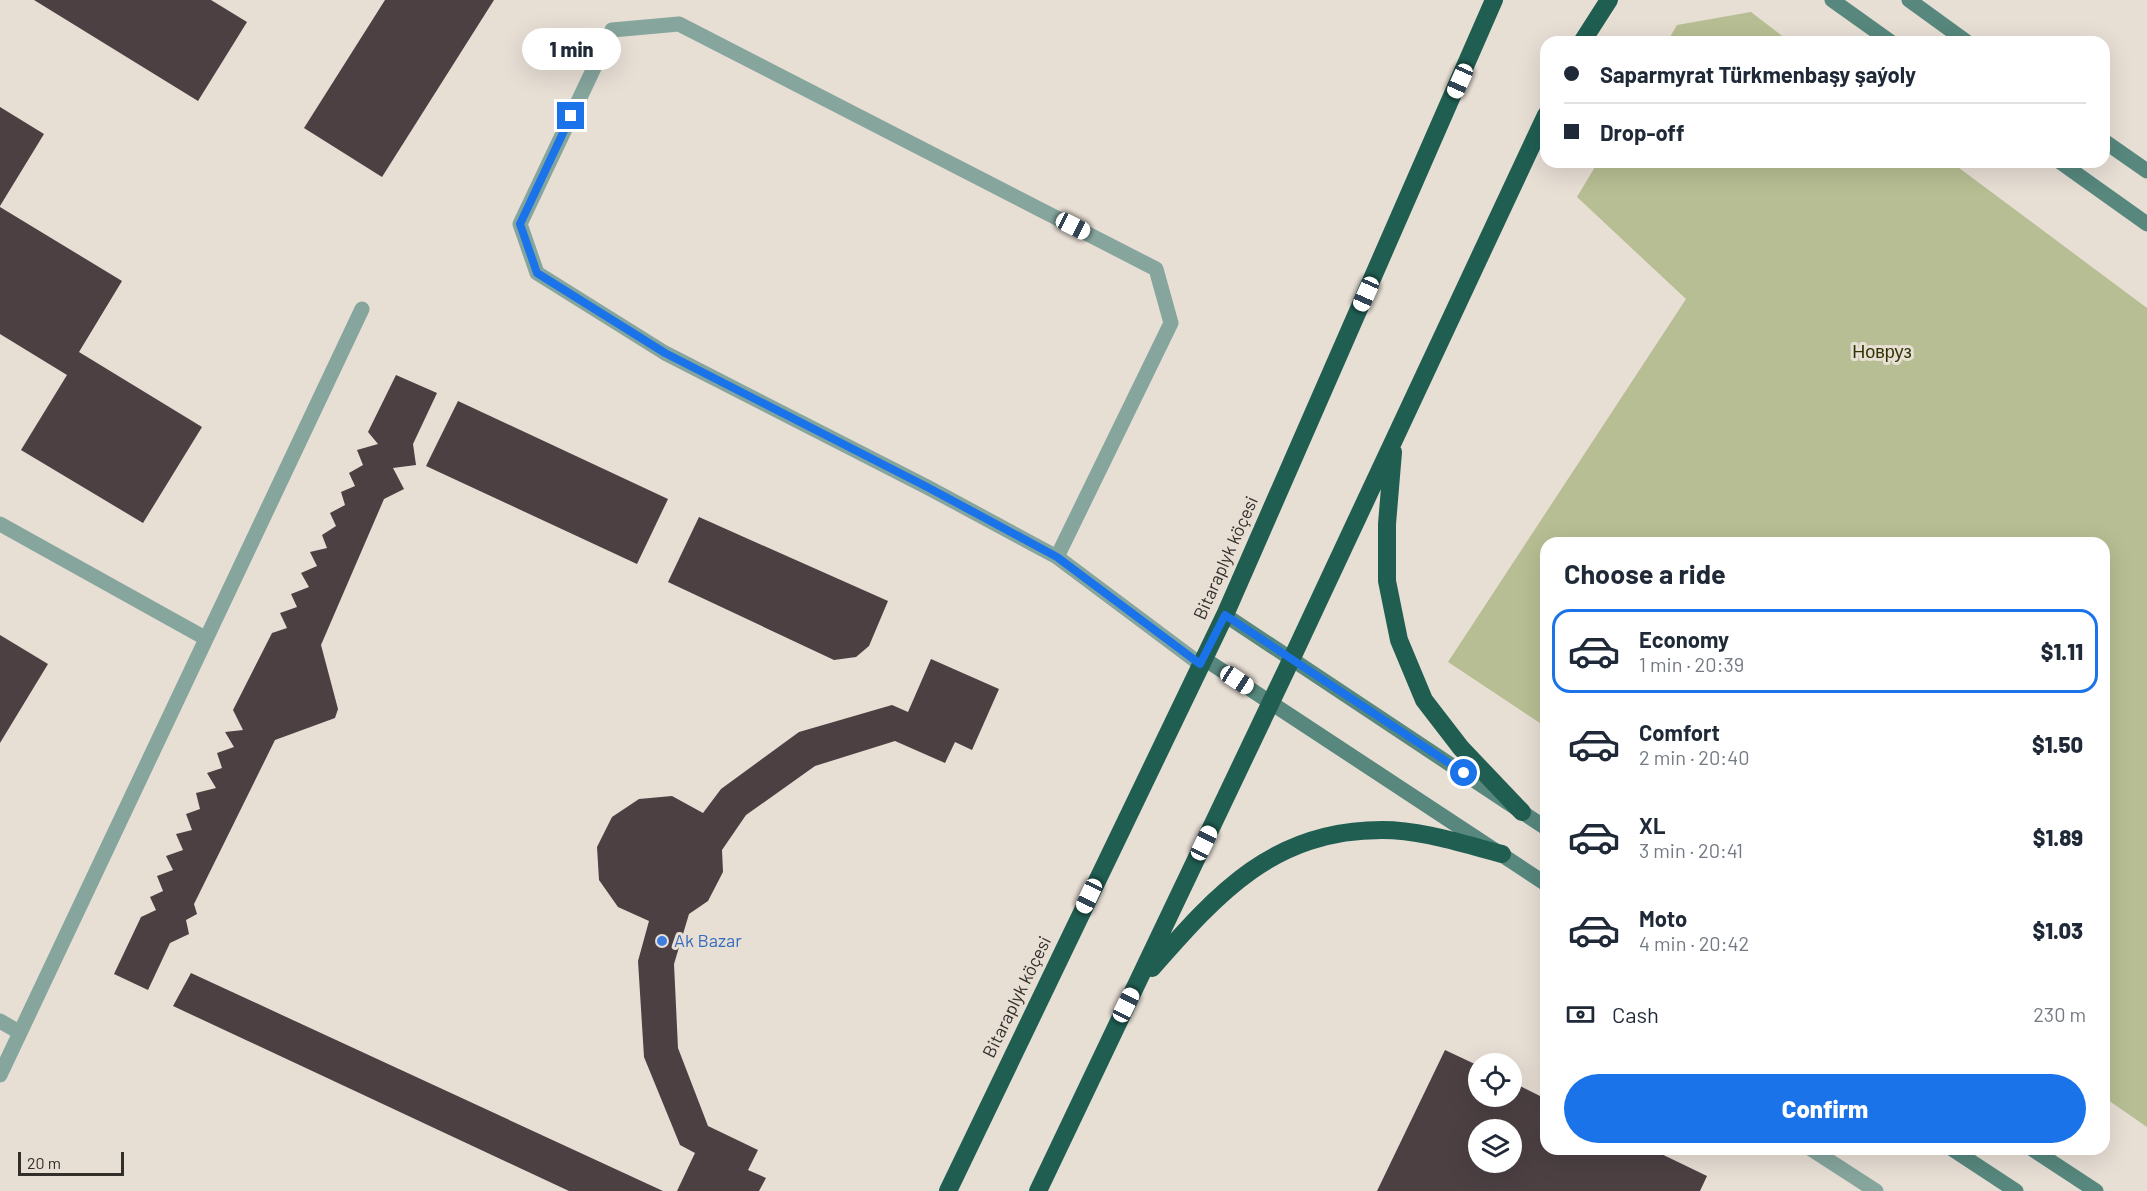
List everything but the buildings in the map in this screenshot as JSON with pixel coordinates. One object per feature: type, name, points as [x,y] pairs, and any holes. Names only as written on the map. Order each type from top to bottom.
[{"type":"highway","name":"Bitaraplyk köçesi","points":[[948,1191],[1225,615],[1494,0]]},
{"type":"highway","points":[[1586,36],[1609,0]]},
{"type":"highway","points":[[1038,1191],[1292,658],[1540,128]]},
{"type":"highway","points":[[1393,441],[1387,524],[1387,581],[1399,640],[1424,700],[1461,748],[1522,812]]},
{"type":"highway","points":[[1136,985],[1205,908],[1248,872],[1290,847],[1335,834],[1383,830],[1432,836],[1502,855]]},
{"type":"main road","points":[[1832,0],[1883,36]]},
{"type":"main road","points":[[1909,0],[1959,36]]},
{"type":"main road","points":[[2110,145],[2147,171]]},
{"type":"main road","points":[[2068,168],[2147,224]]},
{"type":"main road","points":[[1225,615],[1540,824]]},
{"type":"main road","points":[[1202,661],[1271,702],[1540,880]]},
{"type":"main road","points":[[1961,1155],[2016,1191]]},
{"type":"main road","points":[[2041,1155],[2097,1191]]},
{"type":"street","points":[[1057,557],[1171,323],[1156,269],[679,24],[612,30],[520,224],[537,273],[665,353],[929,488],[1057,557],[1202,661]]},
{"type":"street","points":[[0,1074],[362,309]]},
{"type":"street","points":[[0,524],[206,638]]},
{"type":"street","points":[[0,1021],[19,1032]]},
{"type":"street","points":[[1821,1155],[1876,1191]]},
{"type":"green space","points":[[1751,12],[1782,36],[1671,36],[1677,25]]},
{"type":"green space","name":"Новруз","points":[[1594,168],[1959,168],[2147,308],[2147,1127],[2110,1101],[2110,537],[1540,537],[1540,723],[1448,662],[1686,299],[1577,197]]},
{"type":"place","name":"Ak Bazar","points":[[662,941]]},
{"type":"route","points":[[571,116],[520,224],[537,273],[665,353],[929,488],[1057,557],[1167,637],[1200,664],[1225,615],[1464,773]]}]
